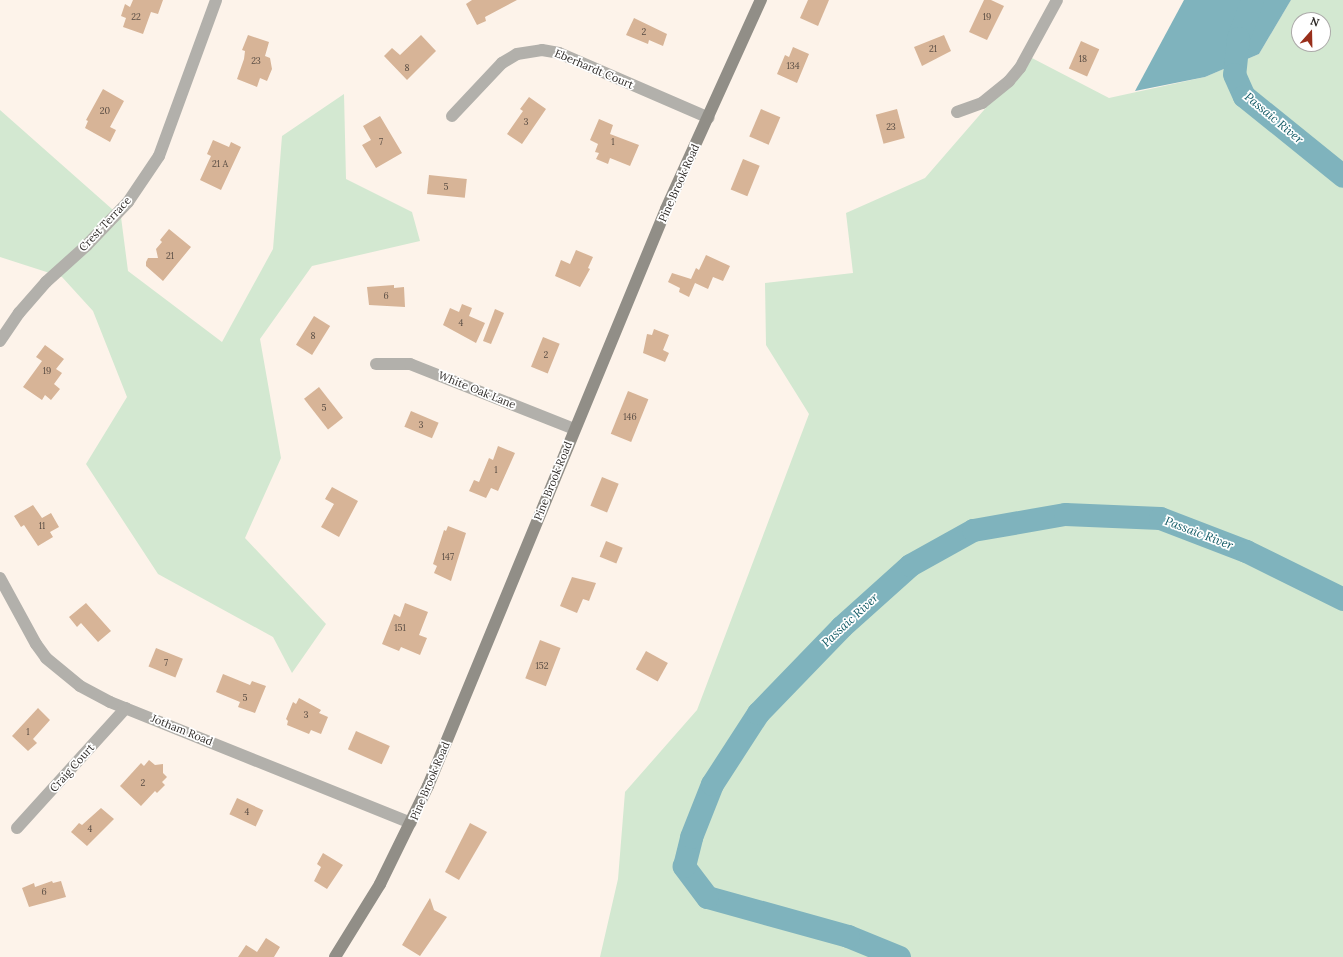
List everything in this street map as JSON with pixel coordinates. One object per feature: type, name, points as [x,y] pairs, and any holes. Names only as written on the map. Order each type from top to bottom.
[{"type":"street","name":"Crest Terrace","points":[[0,341],[19,313],[46,282],[86,246],[128,202],[159,156],[216,0]]},
{"type":"street","name":"Pine Brook Road","points":[[335,957],[380,884],[411,823],[497,621],[574,429],[666,209],[709,118],[761,0]]},
{"type":"street","points":[[957,112],[982,103],[1009,81],[1020,68],[1057,0]]},
{"type":"street","name":"Eberhardt Court","points":[[452,116],[502,63],[517,54],[542,50],[559,53],[709,118]]},
{"type":"street","name":"White Oak Lane","points":[[376,364],[410,364],[574,429]]},
{"type":"street","name":"Jotham Road","points":[[0,578],[36,644],[46,658],[80,686],[126,708],[411,823]]},
{"type":"street","name":"Craig Court","points":[[17,828],[126,708]]},
{"type":"green space","points":[[1291,0],[1343,0],[1343,957],[600,957],[618,879],[625,792],[697,710],[809,414],[766,345],[765,283],[853,273],[846,213],[925,178],[1030,57],[1109,98],[1205,77],[1259,54]]},
{"type":"green space","points":[[344,94],[346,179],[412,212],[420,241],[312,266],[260,339],[281,458],[245,538],[326,624],[292,673],[273,637],[158,574],[86,464],[127,397],[93,311],[62,277],[0,257],[0,110],[121,217],[128,271],[222,342],[273,249],[282,136]]},
{"type":"water","points":[[1184,0],[1291,0],[1259,54],[1205,77],[1135,91]]},
{"type":"building","points":[[133,0],[163,0],[158,14],[151,12],[143,34],[123,27],[126,18],[121,16],[125,4],[130,7]]},
{"type":"building","points":[[472,0],[517,0],[485,17],[486,21],[477,25],[466,4]]},
{"type":"building","points":[[808,0],[829,0],[818,26],[800,18]]},
{"type":"building","points":[[984,0],[991,0],[1004,6],[987,40],[969,32]]},
{"type":"building","points":[[634,18],[667,34],[663,46],[649,40],[648,44],[626,35]]},
{"type":"building","points":[[248,35],[269,42],[265,56],[270,58],[272,69],[267,81],[260,78],[257,87],[237,79],[244,59],[245,51],[242,50]]},
{"type":"building","points":[[421,35],[436,51],[407,80],[384,56],[392,48],[400,55]]},
{"type":"building","points":[[944,35],[951,51],[922,66],[914,47]]},
{"type":"building","points":[[1081,41],[1099,49],[1087,77],[1069,68]]},
{"type":"building","points":[[793,47],[809,54],[797,83],[777,74],[785,55],[789,57]]},
{"type":"building","points":[[103,89],[124,101],[110,127],[116,130],[110,142],[85,128],[88,121],[86,120]]},
{"type":"building","points":[[529,97],[546,109],[522,144],[507,134],[523,111],[520,109]]},
{"type":"building","points":[[761,109],[780,117],[769,145],[749,137]]},
{"type":"building","points":[[897,109],[905,138],[884,144],[876,115]]},
{"type":"building","points":[[380,116],[402,153],[376,168],[362,145],[371,140],[363,126]]},
{"type":"building","points":[[599,119],[613,125],[610,134],[639,145],[630,166],[610,158],[608,164],[596,159],[599,153],[595,152],[598,144],[590,140]]},
{"type":"building","points":[[213,140],[229,147],[231,142],[241,147],[221,190],[200,180],[211,156],[207,154]]},
{"type":"building","points":[[743,159],[760,166],[747,196],[731,190]]},
{"type":"building","points":[[429,175],[467,179],[465,198],[427,194]]},
{"type":"building","points":[[169,229],[191,247],[163,281],[146,266],[146,262],[148,258],[158,258],[156,249],[162,242],[160,240]]},
{"type":"building","points":[[576,250],[593,257],[588,268],[590,269],[580,287],[555,276],[561,260],[570,264]]},
{"type":"building","points":[[706,255],[730,266],[723,281],[713,277],[708,289],[695,283],[689,297],[679,292],[680,288],[668,282],[672,273],[691,279],[696,268],[699,270]]},
{"type":"building","points":[[394,285],[394,288],[404,287],[405,307],[369,305],[367,287]]},
{"type":"building","points":[[462,304],[472,308],[469,316],[485,323],[476,343],[443,325],[450,308],[459,312]]},
{"type":"building","points":[[495,309],[504,313],[491,344],[483,341]]},
{"type":"building","points":[[314,316],[330,326],[312,355],[296,345]]},
{"type":"building","points":[[654,329],[669,335],[663,350],[669,353],[665,362],[643,353],[647,334],[652,335]]},
{"type":"building","points":[[543,337],[560,344],[548,373],[531,367]]},
{"type":"building","points":[[45,345],[64,359],[56,369],[62,373],[54,384],[60,389],[51,400],[45,395],[42,400],[23,387],[42,361],[36,357]]},
{"type":"building","points":[[319,387],[343,418],[328,429],[304,399]]},
{"type":"building","points":[[628,391],[648,399],[631,442],[611,434]]},
{"type":"building","points":[[411,411],[439,423],[432,438],[404,427]]},
{"type":"building","points":[[498,446],[515,453],[498,491],[491,488],[486,498],[469,491],[474,480],[479,482],[489,458],[493,460]]},
{"type":"building","points":[[602,477],[619,484],[607,512],[590,506]]},
{"type":"building","points":[[332,487],[358,501],[339,537],[321,527],[334,504],[325,499]]},
{"type":"building","points":[[33,505],[42,518],[51,513],[59,527],[50,532],[53,537],[38,546],[24,525],[21,527],[14,516]]},
{"type":"building","points":[[448,526],[466,533],[451,581],[434,573],[437,566],[433,564],[444,530],[446,531]]},
{"type":"building","points":[[606,541],[623,548],[616,564],[600,557]]},
{"type":"building","points":[[572,577],[596,583],[589,601],[583,599],[577,613],[560,606]]},
{"type":"building","points":[[86,603],[111,631],[98,642],[81,623],[77,627],[69,617]]},
{"type":"building","points":[[405,603],[428,612],[419,635],[427,638],[420,655],[401,647],[399,651],[382,644],[394,614],[400,617]]},
{"type":"building","points":[[540,640],[561,648],[546,686],[525,678]]},
{"type":"building","points":[[156,648],[183,659],[175,677],[149,667]]},
{"type":"building","points":[[646,651],[668,663],[658,681],[636,669]]},
{"type":"building","points":[[223,674],[250,685],[252,681],[266,686],[255,713],[238,707],[240,702],[216,692]]},
{"type":"building","points":[[299,698],[321,710],[319,713],[328,717],[321,734],[311,730],[309,734],[287,725],[288,721],[286,719],[293,702],[296,704]]},
{"type":"building","points":[[38,708],[50,720],[33,739],[37,743],[28,751],[12,736]]},
{"type":"building","points":[[356,731],[390,746],[382,764],[348,749]]},
{"type":"building","points":[[149,760],[155,765],[163,764],[163,773],[167,777],[162,782],[165,785],[157,793],[155,791],[141,806],[120,786],[141,763],[144,766]]},
{"type":"building","points":[[237,798],[263,810],[256,827],[229,814]]},
{"type":"building","points":[[101,808],[114,819],[87,846],[71,832],[79,823],[82,825]]},
{"type":"building","points":[[470,823],[487,832],[459,880],[445,872]]},
{"type":"building","points":[[323,853],[343,865],[327,889],[314,881],[321,867],[317,864]]},
{"type":"building","points":[[52,881],[53,883],[61,881],[66,897],[29,907],[22,888],[34,883],[35,887]]},
{"type":"building","points":[[430,898],[434,910],[447,917],[420,956],[402,945]]},
{"type":"building","points":[[266,938],[280,947],[274,957],[238,957],[246,945],[257,952]]},
{"type":"waterway","name":"Passaic River","points":[[1252,0],[1238,38],[1234,74],[1244,96],[1343,176]]},
{"type":"waterway","name":"Passaic River","points":[[899,957],[848,936],[707,897],[684,866],[691,837],[712,784],[758,713],[841,627],[910,565],[973,530],[1065,514],[1160,518],[1246,551],[1343,599]]}]
